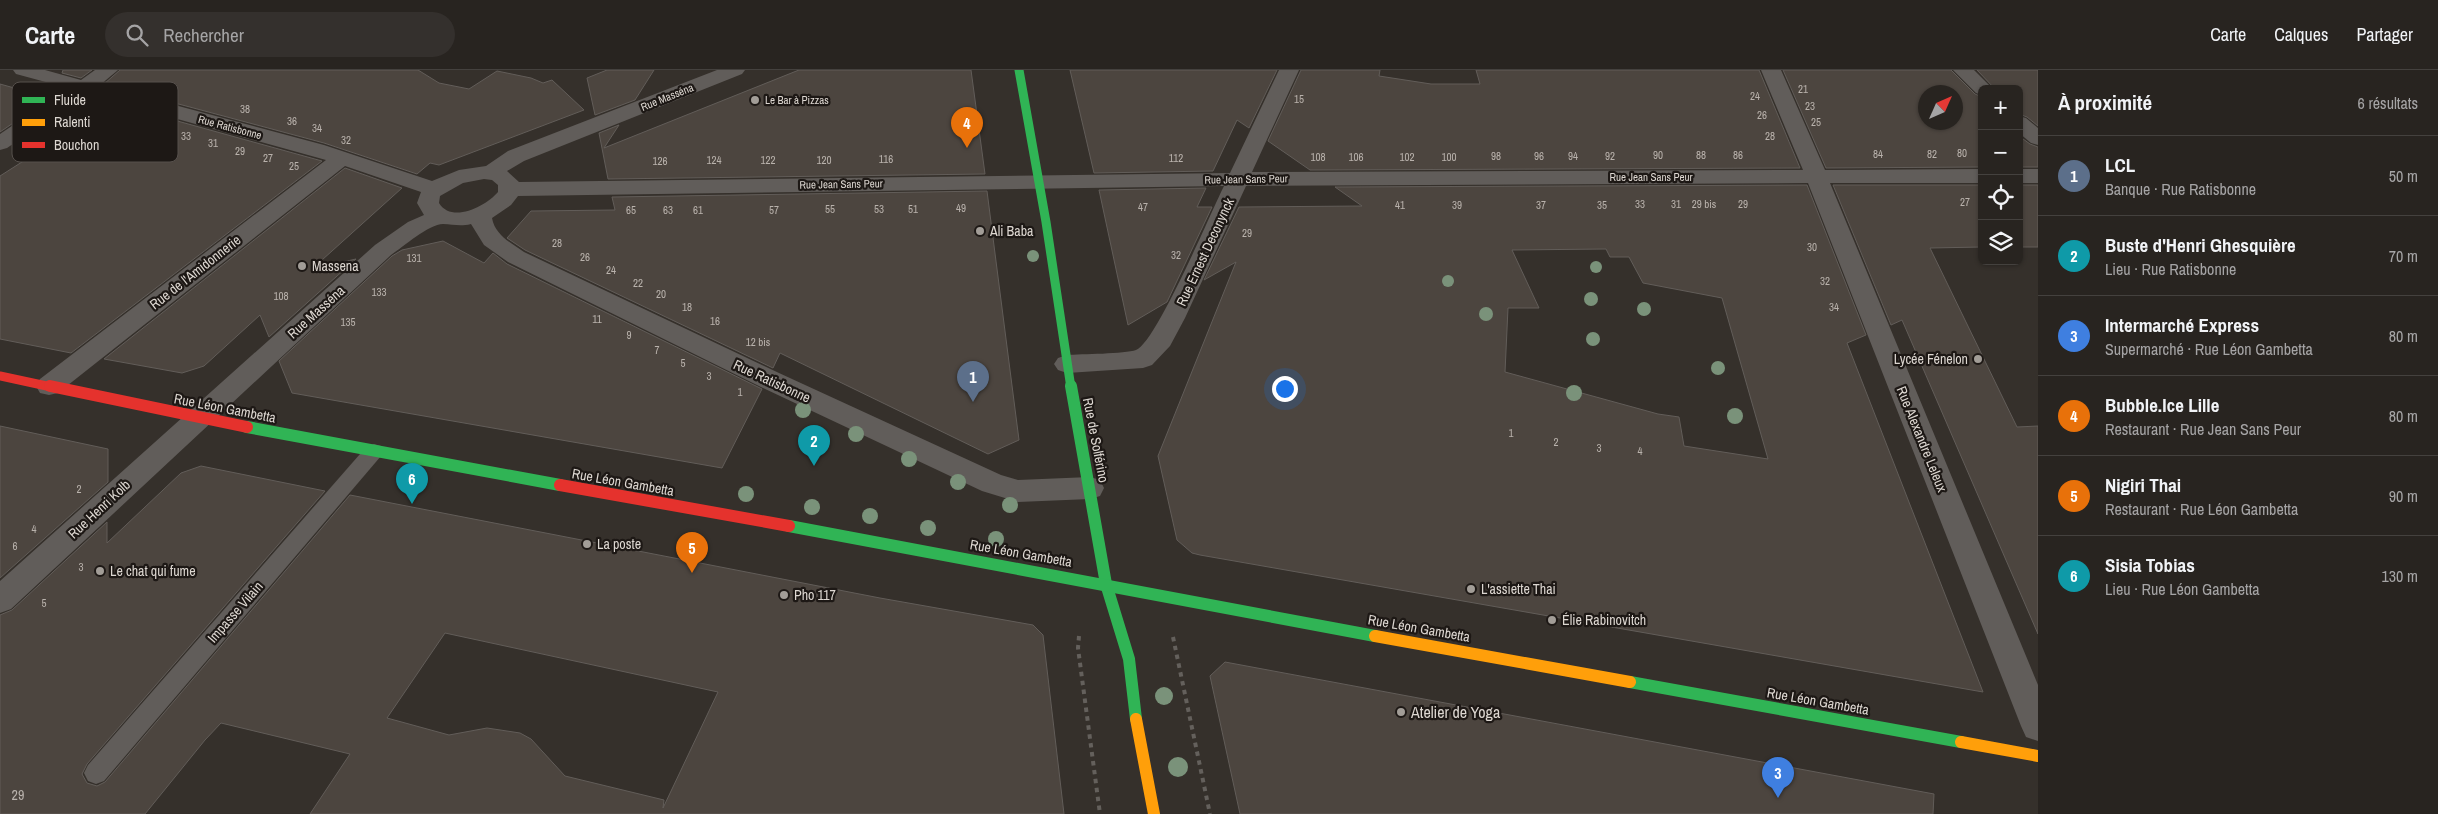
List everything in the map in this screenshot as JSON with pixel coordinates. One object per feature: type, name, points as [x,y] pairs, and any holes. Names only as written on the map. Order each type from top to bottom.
[{"type":"street","name":"Rue Ratisbonne","points":[[24,70],[66,82]]},
{"type":"street","points":[[90,82],[108,70]]},
{"type":"street","name":"Rue de Solférino","points":[[1019,70],[1039,182],[1066,364],[1106,584],[1129,659],[1136,718],[1154,814]]},
{"type":"street","name":"Rue Ernest Deconynck","points":[[1066,364],[1130,361],[1143,359],[1151,353],[1174,318],[1289,70]]},
{"type":"street","name":"Rue Alexandre Leleux","points":[[1771,70],[1816,176],[2038,726]]},
{"type":"street","points":[[1963,70],[1979,85]]},
{"type":"street","name":"Rue Masséna","points":[[491,172],[516,156],[731,71]]},
{"type":"street","name":"Rue Ratisbonne","points":[[178,113],[342,158],[435,189]]},
{"type":"street","points":[[2023,126],[2038,139]]},
{"type":"street","points":[[0,144],[12,136]]},
{"type":"street","name":"Rue de l'Amidonnerie","points":[[49,386],[342,158]]},
{"type":"street","points":[[491,172],[505,178],[510,189],[502,203],[480,215],[454,219],[440,216],[431,210],[429,206],[431,194],[435,189],[446,181],[461,175],[491,172]]},
{"type":"street","name":"Rue Jean Sans Peur","points":[[510,189],[1240,179],[1978,176]]},
{"type":"street","points":[[2023,176],[2038,176]]},
{"type":"street","name":"Rue Ratisbonne","points":[[480,215],[484,229],[493,241],[516,257],[770,380],[992,482],[1018,491],[1090,488]]},
{"type":"street","name":"Rue Masséna","points":[[199,418],[384,250],[416,227],[440,216]]},
{"type":"street","name":"Rue Léon Gambetta","points":[[0,376],[199,418],[374,451],[2038,756]]},
{"type":"street","name":"Rue Henri Kolb","points":[[0,600],[199,418]]},
{"type":"lane","name":"Impasse Vilain","points":[[96,773],[374,451]]},
{"type":"path","points":[[1083,580],[1078,648],[1100,814]]},
{"type":"path","points":[[1155,594],[1174,639],[1210,814]]},
{"type":"building","points":[[63,70],[92,70],[81,78],[62,73]]},
{"type":"building","points":[[120,70],[418,70],[439,83],[469,89],[497,71],[531,78],[543,83],[552,80],[584,110],[439,165],[430,163],[417,174],[324,143],[178,104],[178,82],[106,82]]},
{"type":"building","points":[[607,70],[654,70],[635,100],[595,115],[587,78]]},
{"type":"building","points":[[799,70],[971,70],[985,174],[608,179],[599,133],[619,125],[604,148]]},
{"type":"building","points":[[1070,70],[1277,70],[1249,128],[1237,120],[1213,171],[1094,173]]},
{"type":"building","points":[[1301,70],[1380,70],[1379,76],[1431,84],[1480,84],[1476,70],[1759,70],[1800,168],[1310,170],[1268,141]]},
{"type":"building","points":[[1783,70],[1951,70],[1978,95],[1978,167],[1826,168]]},
{"type":"building","points":[[1977,70],[2038,70],[2038,126],[2023,116],[2023,85],[1991,85]]},
{"type":"building","points":[[0,84],[12,87],[12,124],[0,132]]},
{"type":"building","points":[[178,121],[322,161],[71,353],[0,339],[0,176],[22,162],[178,162]]},
{"type":"building","points":[[2023,139],[2038,147],[2038,167],[2023,167]]},
{"type":"building","points":[[345,168],[402,188],[312,269],[356,259],[269,337],[260,315],[204,366],[182,373],[104,359]]},
{"type":"building","points":[[1807,185],[1866,335],[1847,343],[1983,692],[1192,553],[1177,540],[1158,456],[1236,262],[1204,280],[1239,207],[1362,206],[1335,187]],"holes":[[[1606,249],[1610,257],[1629,257],[1643,283],[1722,298],[1768,459],[1684,446],[1679,417],[1658,414],[1505,372],[1508,308],[1539,308],[1512,250]]]},
{"type":"building","name":"Lycée Fénelon","points":[[1833,185],[1978,185],[1978,247],[1930,248],[2017,427],[2038,426],[2038,634],[1902,320],[1891,325]]},
{"type":"building","points":[[2023,185],[2038,185],[2038,247],[2023,247]]},
{"type":"building","points":[[1206,188],[1197,207],[1212,207],[1167,302],[1128,325],[1099,190]]},
{"type":"building","points":[[987,191],[1019,440],[988,454],[780,353],[773,368],[525,250],[507,238],[531,211],[615,210],[612,197]]},
{"type":"building","points":[[443,241],[484,263],[493,253],[507,264],[762,389],[722,468],[292,393],[279,361],[392,256],[402,250]]},
{"type":"building","points":[[0,426],[108,449],[108,482],[0,578]]},
{"type":"building","points":[[201,466],[325,491],[87,764],[82,774],[87,783],[97,786],[105,782],[350,495],[880,598],[1033,625],[1043,635],[1064,814],[310,814],[350,754],[221,723],[145,814],[0,814],[0,615],[12,610],[107,522],[107,543],[181,473]],"holes":[[[445,633],[718,692],[663,808],[664,800],[565,776],[531,739],[520,733],[487,728],[449,735],[387,718]]]},
{"type":"building","points":[[1225,662],[1934,794],[1933,814],[1240,814],[1210,676]]},
{"type":"traffic: fast","points":[[1019,70],[1046,222],[1067,364],[1106,584],[1129,659],[1136,719]]},
{"type":"traffic: fast","points":[[247,427],[560,485]]},
{"type":"traffic: fast","points":[[789,526],[1375,636]]},
{"type":"traffic: fast","points":[[1630,682],[1961,742]]},
{"type":"traffic: slow","points":[[1375,636],[1630,682]]},
{"type":"traffic: slow","points":[[1136,719],[1154,814]]},
{"type":"traffic: slow","points":[[1961,742],[2038,756]]},
{"type":"traffic: jam","points":[[0,376],[247,427]]},
{"type":"traffic: jam","points":[[560,485],[789,526]]},
{"type":"place","name":"Le Bar à Pizzas","points":[[755,100]]},
{"type":"place","name":"Bubble.Ice Lille","points":[[967,148]]},
{"type":"place","name":"Ali Baba","points":[[980,231]]},
{"type":"place","name":"Massena","points":[[302,266]]},
{"type":"place","name":"Lycée Fénelon","points":[[1978,359]]},
{"type":"place","name":"LCL","points":[[973,402]]},
{"type":"place","name":"Buste d'Henri Ghesquière","points":[[814,466]]},
{"type":"place","name":"Sisia Tobias","points":[[412,504]]},
{"type":"place","name":"La poste","points":[[587,544]]},
{"type":"place","name":"Le chat qui fume","points":[[100,571]]},
{"type":"place","name":"Nigiri Thai","points":[[692,573]]},
{"type":"place","name":"L'assiette Thai","points":[[1471,589]]},
{"type":"place","name":"Pho 117","points":[[784,595]]},
{"type":"place","name":"Élie Rabinovitch","points":[[1552,620]]},
{"type":"place","name":"Atelier de Yoga","points":[[1401,712]]},
{"type":"place","name":"Intermarché Express","points":[[1778,798]]}]
